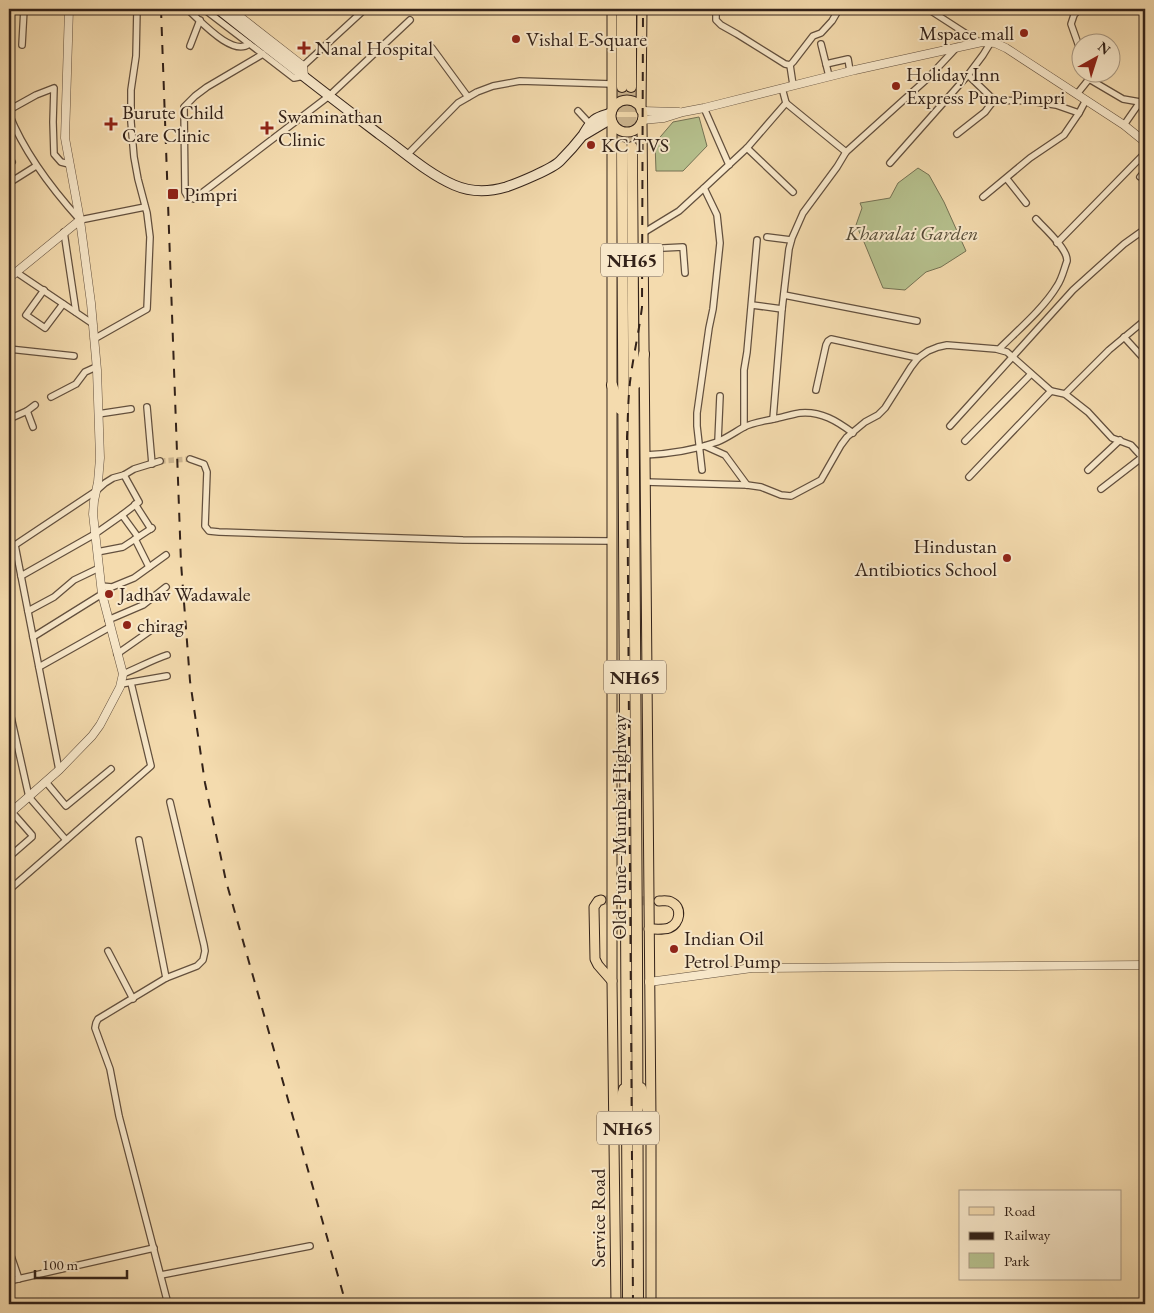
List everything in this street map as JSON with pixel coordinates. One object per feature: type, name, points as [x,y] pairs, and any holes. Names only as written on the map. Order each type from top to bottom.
[{"type":"highway","points":[[622,9],[622,86]]},
{"type":"highway","points":[[622,86],[631,9]]},
{"type":"highway","name":"NH65","points":[[623,419],[627,147],[634,401]]},
{"type":"highway","points":[[634,401],[644,354]]},
{"type":"highway","points":[[612,385],[623,419]]},
{"type":"highway","name":"Old Pune–Mumbai Highway","points":[[632,953],[634,401]]},
{"type":"highway","name":"Old Pune–Mumbai Highway","points":[[623,419],[632,953]]},
{"type":"highway","name":"NH65","points":[[632,953],[638,1304]]},
{"type":"highway","points":[[633,1075],[650,1120]]},
{"type":"highway","points":[[614,1124],[633,1075]]},
{"type":"highway","name":"NH65","points":[[628,1304],[633,1075]]},
{"type":"main road","points":[[218,9],[329,96],[428,170],[454,185],[465,188],[488,191],[507,186],[551,168],[559,162],[598,117],[612,116]]},
{"type":"main road","points":[[582,137],[612,116],[618,103],[627,100],[636,103],[642,116],[636,129],[627,132],[618,129],[612,116],[622,86],[612,9]]},
{"type":"main road","points":[[642,9],[651,1304]]},
{"type":"main road","name":"Service Road","points":[[612,116],[612,981],[616,1304]]},
{"type":"main road","points":[[601,900],[594,906],[595,960],[612,981]]},
{"type":"main road","points":[[649,928],[671,928],[678,919],[679,910],[672,902],[659,901]]},
{"type":"street","points":[[22,45],[24,9]]},
{"type":"street","points":[[9,857],[32,836],[10,812],[59,770],[92,736],[121,684],[123,674],[102,594],[93,514],[100,458],[93,324],[80,220],[66,148],[64,117],[69,9]]},
{"type":"street","points":[[94,338],[147,309],[150,237],[147,213],[134,157],[130,122],[131,90],[136,56],[137,9]]},
{"type":"street","points":[[188,9],[220,38],[232,46],[240,48],[246,47],[249,44]]},
{"type":"street","points":[[204,9],[294,78],[304,76],[303,66],[230,9]]},
{"type":"street","points":[[303,66],[365,9]]},
{"type":"street","points":[[717,9],[716,20],[720,25],[785,64],[790,65]]},
{"type":"street","points":[[790,65],[812,36],[821,33],[832,21],[839,9]]},
{"type":"street","points":[[928,9],[979,42]]},
{"type":"street","points":[[1074,32],[1071,24],[1074,15],[1079,9]]},
{"type":"street","points":[[190,46],[200,20]]},
{"type":"street","points":[[263,54],[207,87],[184,107],[184,192],[188,198],[194,199],[329,96],[410,20]]},
{"type":"street","points":[[642,116],[664,118],[850,71],[979,42],[991,42],[1006,48],[1077,94],[1124,125],[1145,142]]},
{"type":"street","points":[[890,163],[968,75],[991,42]]},
{"type":"street","points":[[821,44],[830,76]]},
{"type":"street","points":[[773,419],[782,309],[791,240],[803,213],[846,152],[928,78],[957,47]]},
{"type":"street","points":[[432,48],[468,97]]},
{"type":"street","points":[[826,64],[848,59],[850,71]]},
{"type":"street","points":[[790,65],[793,85]]},
{"type":"street","points":[[968,75],[994,100],[1030,101],[1056,105],[1079,113]]},
{"type":"street","points":[[408,154],[458,104],[477,92],[493,86],[520,81],[622,86]]},
{"type":"street","points":[[1077,94],[1087,82]]},
{"type":"street","points":[[1094,82],[1123,99],[1140,102]]},
{"type":"street","points":[[9,110],[36,95],[54,88],[54,154],[61,162],[69,164]]},
{"type":"street","points":[[782,88],[786,104],[846,152]]},
{"type":"street","points":[[1124,125],[1145,97]]},
{"type":"street","points":[[958,134],[985,112],[994,100]]},
{"type":"street","points":[[983,197],[1030,158],[1064,135],[1086,100]]},
{"type":"street","points":[[643,233],[679,211],[747,148],[786,104]]},
{"type":"street","points":[[704,108],[729,165]]},
{"type":"street","points":[[578,111],[590,124]]},
{"type":"street","points":[[9,114],[36,166],[80,220]]},
{"type":"street","points":[[747,148],[793,192]]},
{"type":"street","points":[[1057,243],[1145,153]]},
{"type":"street","points":[[9,183],[36,166]]},
{"type":"street","points":[[1140,176],[1145,171]]},
{"type":"street","points":[[1006,179],[1026,203]]},
{"type":"street","points":[[702,470],[702,446],[697,426],[697,413],[713,309],[720,243],[718,215],[704,188]]},
{"type":"street","points":[[9,278],[80,220],[145,207]]},
{"type":"street","points":[[998,349],[1043,304],[1058,284],[1067,261],[1068,257],[1064,250],[1036,219]]},
{"type":"street","points":[[950,426],[1073,290],[1110,256],[1145,229]]},
{"type":"street","points":[[64,232],[76,312]]},
{"type":"street","points":[[767,237],[791,240]]},
{"type":"street","points":[[744,427],[744,370],[757,240]]},
{"type":"street","points":[[643,249],[683,247],[686,273]]},
{"type":"street","points":[[16,272],[93,324]]},
{"type":"street","points":[[44,290],[26,315],[32,320],[45,328],[63,304]]},
{"type":"street","points":[[784,294],[917,321]]},
{"type":"street","points":[[752,305],[782,309]]},
{"type":"street","points":[[1065,394],[1109,350],[1145,320]]},
{"type":"street","points":[[1124,337],[1145,360]]},
{"type":"street","points":[[816,390],[826,345],[831,339],[918,358]]},
{"type":"street","points":[[645,482],[747,484],[781,495],[792,496],[821,480],[846,437],[885,408],[918,358],[938,346],[947,345],[998,349],[1007,352],[1051,391],[1065,394],[1088,412],[1112,438],[1132,445],[1144,456],[1101,489]]},
{"type":"street","points":[[9,349],[74,356]]},
{"type":"street","points":[[51,397],[76,384],[85,372],[96,367]]},
{"type":"street","points":[[965,441],[1032,374]]},
{"type":"street","points":[[969,477],[1051,391]]},
{"type":"street","points":[[718,442],[720,396]]},
{"type":"street","points":[[9,419],[35,405]]},
{"type":"street","points":[[146,407],[152,464]]},
{"type":"street","points":[[98,414],[130,409]]},
{"type":"street","points":[[27,411],[34,427]]},
{"type":"street","points":[[645,455],[662,454],[718,442],[744,427],[801,413],[818,414],[837,421],[853,433]]},
{"type":"street","points":[[1088,470],[1120,440]]},
{"type":"street","points":[[702,446],[725,455],[747,484]]},
{"type":"street","points":[[190,459],[204,464],[207,472],[205,526],[210,531],[463,540],[612,541]]},
{"type":"street","points":[[9,549],[96,491],[112,478],[160,461]]},
{"type":"street","points":[[20,576],[95,534],[138,502],[124,475]]},
{"type":"street","points":[[97,552],[123,547],[151,528],[135,504]]},
{"type":"street","points":[[122,515],[150,567]]},
{"type":"street","points":[[15,545],[59,770]]},
{"type":"street","points":[[101,586],[112,587],[134,578],[166,555]]},
{"type":"street","points":[[28,611],[54,597],[74,580],[99,568]]},
{"type":"street","points":[[39,668],[109,623],[143,604],[166,587]]},
{"type":"street","points":[[33,637],[102,594]]},
{"type":"street","points":[[118,654],[157,626]]},
{"type":"street","points":[[123,674],[167,655]]},
{"type":"street","points":[[121,684],[167,676]]},
{"type":"street","points":[[9,890],[150,766],[131,683]]},
{"type":"street","points":[[9,708],[11,726],[29,797],[66,840]]},
{"type":"street","points":[[46,782],[66,806],[111,769]]},
{"type":"street","points":[[168,1304],[119,1116],[110,1069],[95,1028],[98,1019],[166,978],[204,960],[205,951],[170,802]]},
{"type":"street","points":[[138,840],[166,978]]},
{"type":"street","points":[[108,951],[133,998]]},
{"type":"street","points":[[649,982],[752,968],[1145,965]]},
{"type":"street","points":[[161,1275],[310,1246]]},
{"type":"street","points":[[9,1281],[154,1248]]},
{"type":"street","points":[[9,1250],[19,1279]]},
{"type":"green space","points":[[699,117],[707,146],[683,171],[656,171],[655,143],[673,122]]},
{"type":"green space","name":"Kharalai Garden","points":[[918,168],[929,175],[944,202],[966,251],[941,267],[926,272],[905,290],[883,288],[856,225],[862,208],[860,203],[890,198],[898,183]]},
{"type":"tunnel","points":[[622,87],[622,147]]},
{"type":"tunnel","points":[[631,87],[632,147]]},
{"type":"tunnel","points":[[160,461],[190,459]]},
{"type":"tunnel","points":[[601,900],[659,901]]},
{"type":"railway","points":[[161,9],[181,563],[190,681],[205,783],[226,881],[346,1304]]},
{"type":"railway","points":[[633,1304],[627,437],[630,382],[642,307],[643,9]]},
{"type":"place","name":"Mspace mall","points":[[1024,33]]},
{"type":"place","name":"Vishal E-Square","points":[[516,39]]},
{"type":"place","name":"Nanal Hospital","points":[[304,48]]},
{"type":"place","name":"Holiday Inn Express Pune Pimpri","points":[[896,86]]},
{"type":"place","name":"Burute Child Care Clinic","points":[[111,124]]},
{"type":"place","name":"Swaminathan Clinic","points":[[267,128]]},
{"type":"place","name":"KC TVS","points":[[591,145]]},
{"type":"place","name":"Pimpri","points":[[173,194]]},
{"type":"place","name":"Hindustan Antibiotics School","points":[[1007,558]]},
{"type":"place","name":"Jadhav Wadawale","points":[[109,594]]},
{"type":"place","name":"chirag","points":[[127,625]]},
{"type":"place","name":"Indian Oil Petrol Pump","points":[[674,949]]}]
